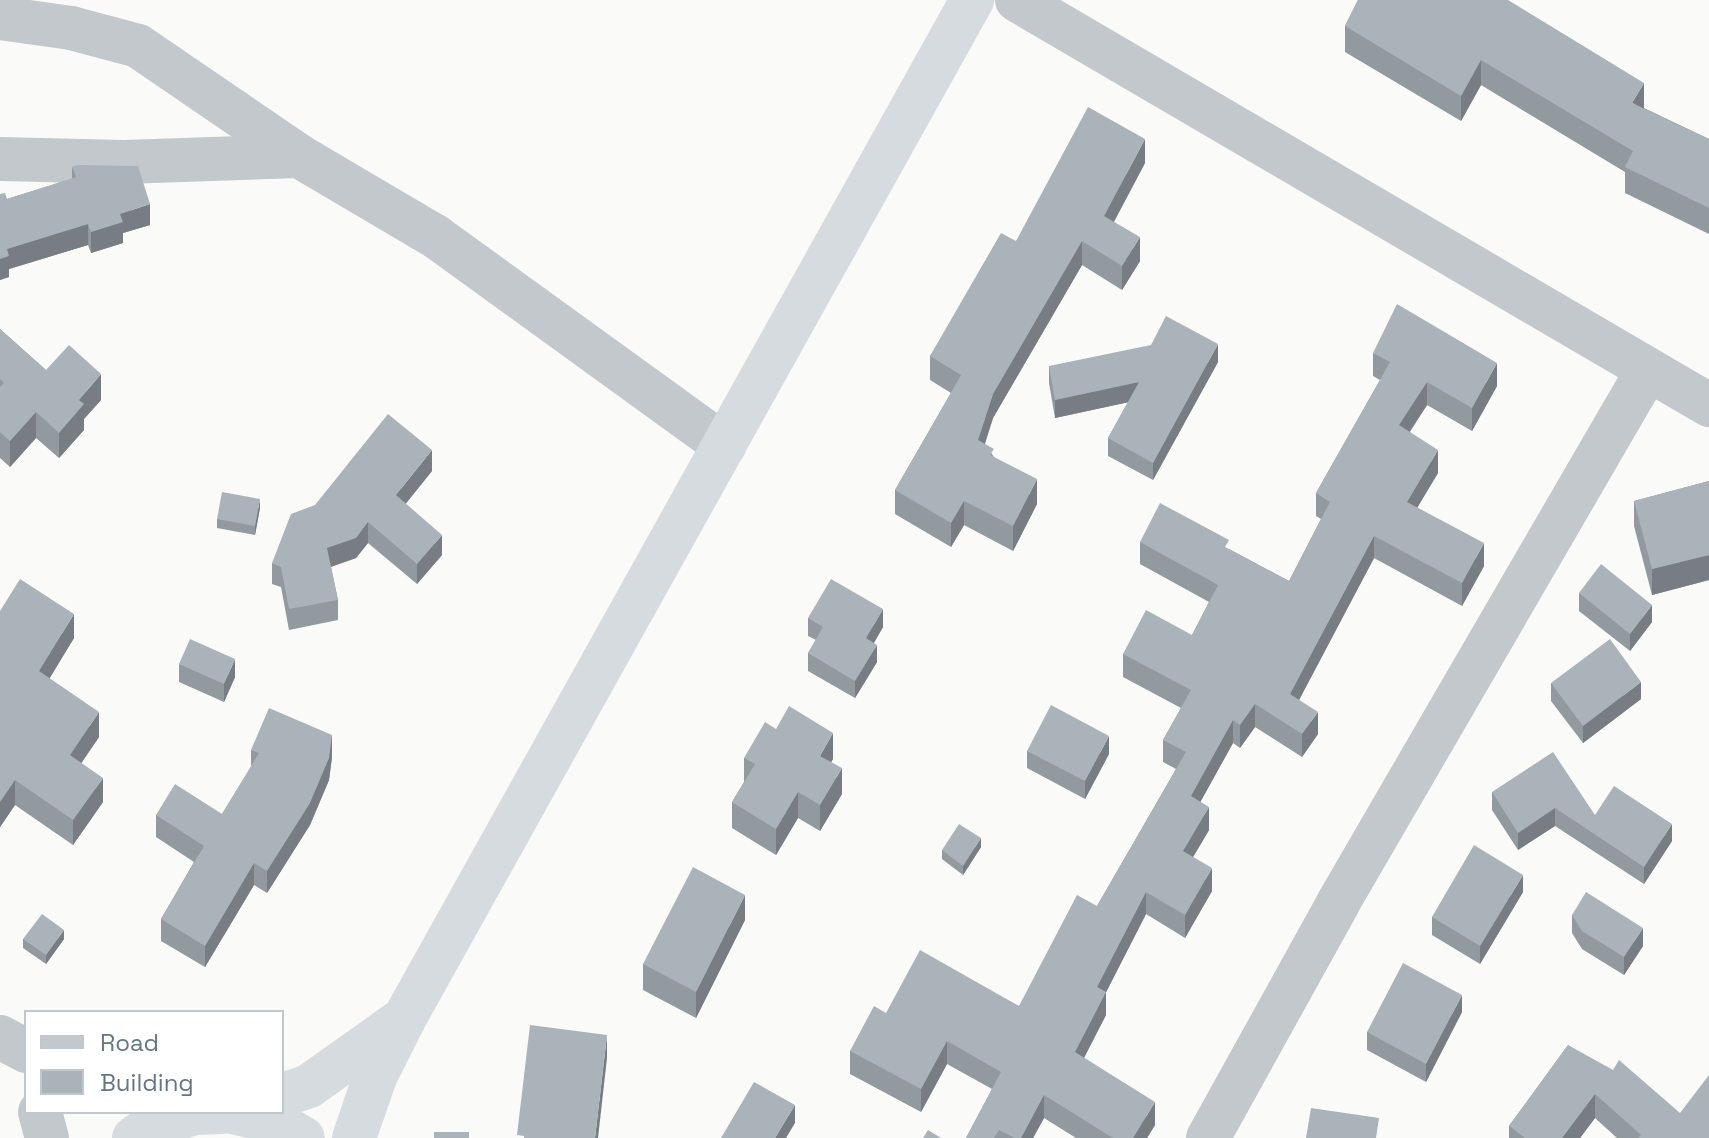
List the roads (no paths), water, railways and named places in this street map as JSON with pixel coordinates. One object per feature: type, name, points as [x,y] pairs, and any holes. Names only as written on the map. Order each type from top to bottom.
[{"type":"highway","points":[[354,1138],[375,1077],[404,1019],[972,0]]},
{"type":"highway","points":[[284,1094],[309,1086],[404,1019]]},
{"type":"highway","points":[[134,1138],[150,1127],[187,1114]]},
{"type":"highway","points":[[241,1114],[275,1122],[303,1138]]},
{"type":"street","points":[[1017,0],[1709,405]]},
{"type":"street","points":[[0,18],[71,28],[138,46],[299,156],[435,236],[724,445]]},
{"type":"street","points":[[0,159],[124,162],[299,156]]},
{"type":"street","points":[[1208,1138],[1338,903],[1647,371]]},
{"type":"street","points":[[41,1114],[47,1138]]}]
